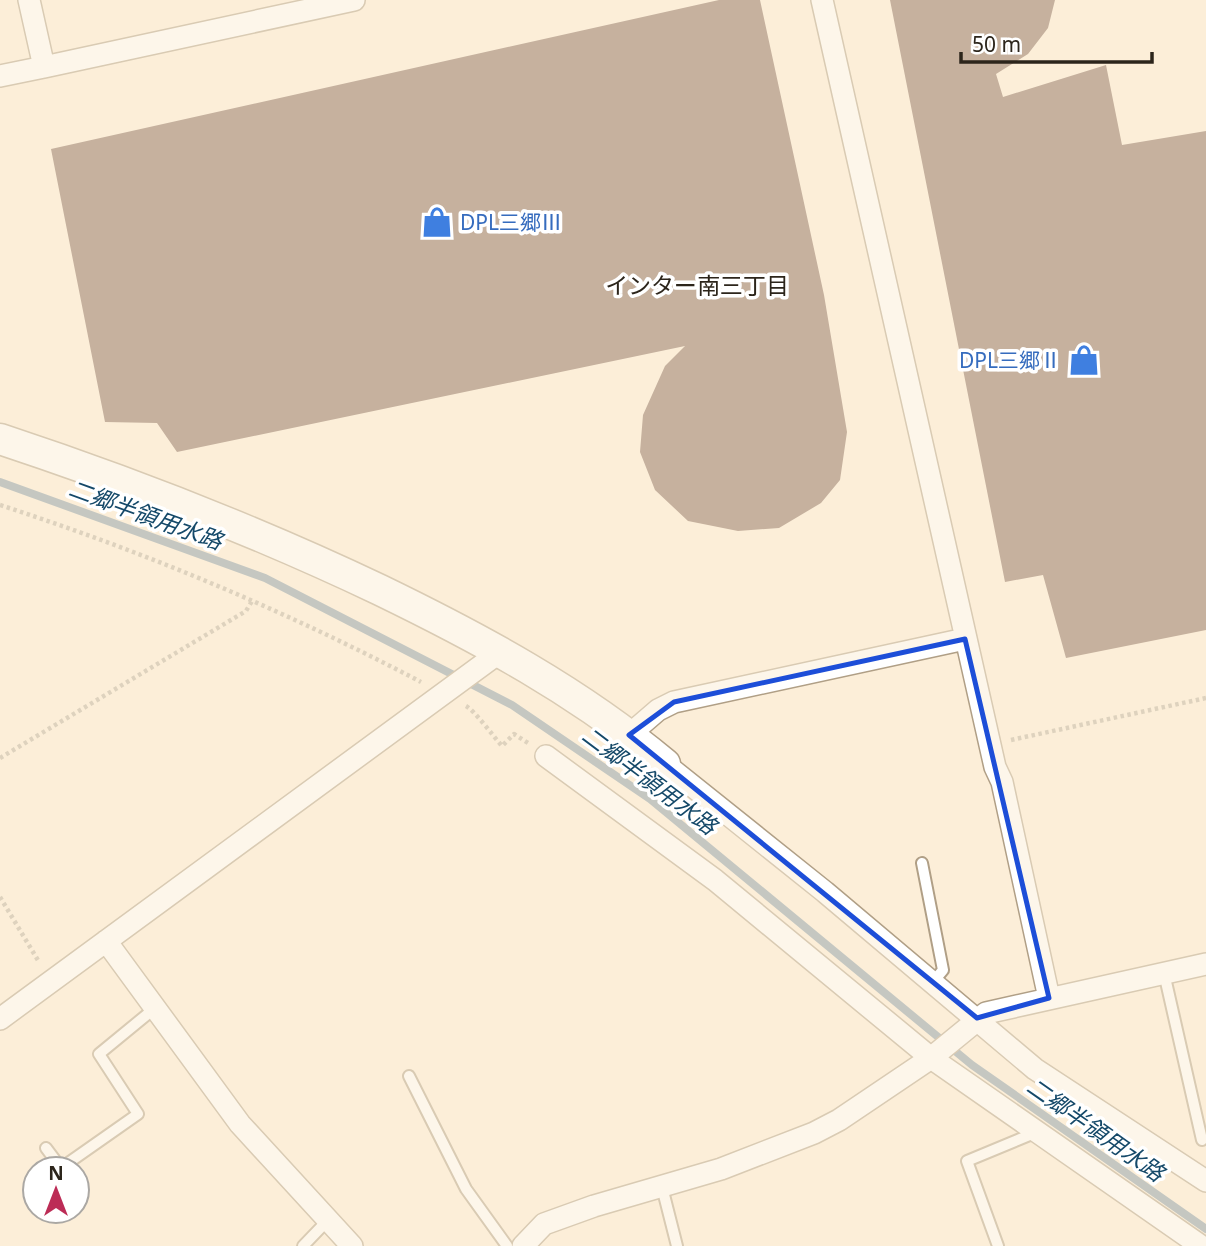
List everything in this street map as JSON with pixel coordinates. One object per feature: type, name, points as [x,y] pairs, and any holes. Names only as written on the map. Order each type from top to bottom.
[{"type":"street","points":[[29,0],[44,67]]},
{"type":"street","points":[[0,76],[354,0]]},
{"type":"street","points":[[822,0],[965,639],[989,744],[1002,782],[1049,998]]},
{"type":"street","points":[[0,439],[205,512],[344,573],[538,674],[629,735],[977,1018],[1035,1069],[1206,1181]]},
{"type":"street","points":[[629,735],[658,710],[674,702],[965,639]]},
{"type":"street","points":[[0,1019],[500,652]]},
{"type":"street","points":[[546,756],[715,880],[931,1058],[1201,1246]]},
{"type":"street","points":[[106,941],[240,1124],[352,1246]]},
{"type":"street","points":[[523,1246],[544,1224],[594,1206],[721,1170],[814,1133],[839,1120],[931,1058],[986,1013],[1206,964]]},
{"type":"lane","points":[[922,863],[943,970],[933,982]]},
{"type":"lane","points":[[1164,973],[1202,1140]]},
{"type":"lane","points":[[46,1148],[61,1168],[138,1114],[99,1054],[155,1008]]},
{"type":"lane","points":[[409,1076],[466,1189],[507,1246]]},
{"type":"lane","points":[[998,1246],[967,1161],[1037,1132]]},
{"type":"lane","points":[[662,1187],[677,1246]]},
{"type":"lane","points":[[303,1246],[328,1220]]},
{"type":"path","points":[[0,505],[131,551],[252,601],[331,635],[443,693]]},
{"type":"path","points":[[0,758],[246,611],[252,601]]},
{"type":"path","points":[[989,744],[1206,698]]},
{"type":"path","points":[[480,722],[502,746],[514,734],[546,756]]},
{"type":"path","points":[[0,897],[51,982]]},
{"type":"highlighted area","points":[[965,639],[1049,998],[977,1018],[629,735],[674,702]]},
{"type":"building","name":"DPL三郷Ⅲ","points":[[719,0],[760,0],[824,295],[847,432],[840,480],[821,503],[779,528],[738,531],[688,521],[655,490],[640,452],[643,415],[665,366],[685,346],[177,452],[157,423],[105,422],[51,149]]},
{"type":"building","name":"DPL三郷Ⅱ","points":[[890,0],[1055,0],[1048,28],[1028,54],[996,74],[1003,97],[1106,65],[1122,145],[1206,131],[1206,630],[1066,658],[1043,575],[1005,582]]},
{"type":"waterway","name":"二郷半領用水路","points":[[0,482],[265,578],[512,705],[650,799],[972,1065],[1206,1229]]},
{"type":"place","name":"DPL三郷Ⅲ","points":[[437,222]]},
{"type":"place","name":"DPL三郷Ⅱ","points":[[1084,360]]},
{"type":"district","name":"インター南三丁目","points":[[697,285]]}]
